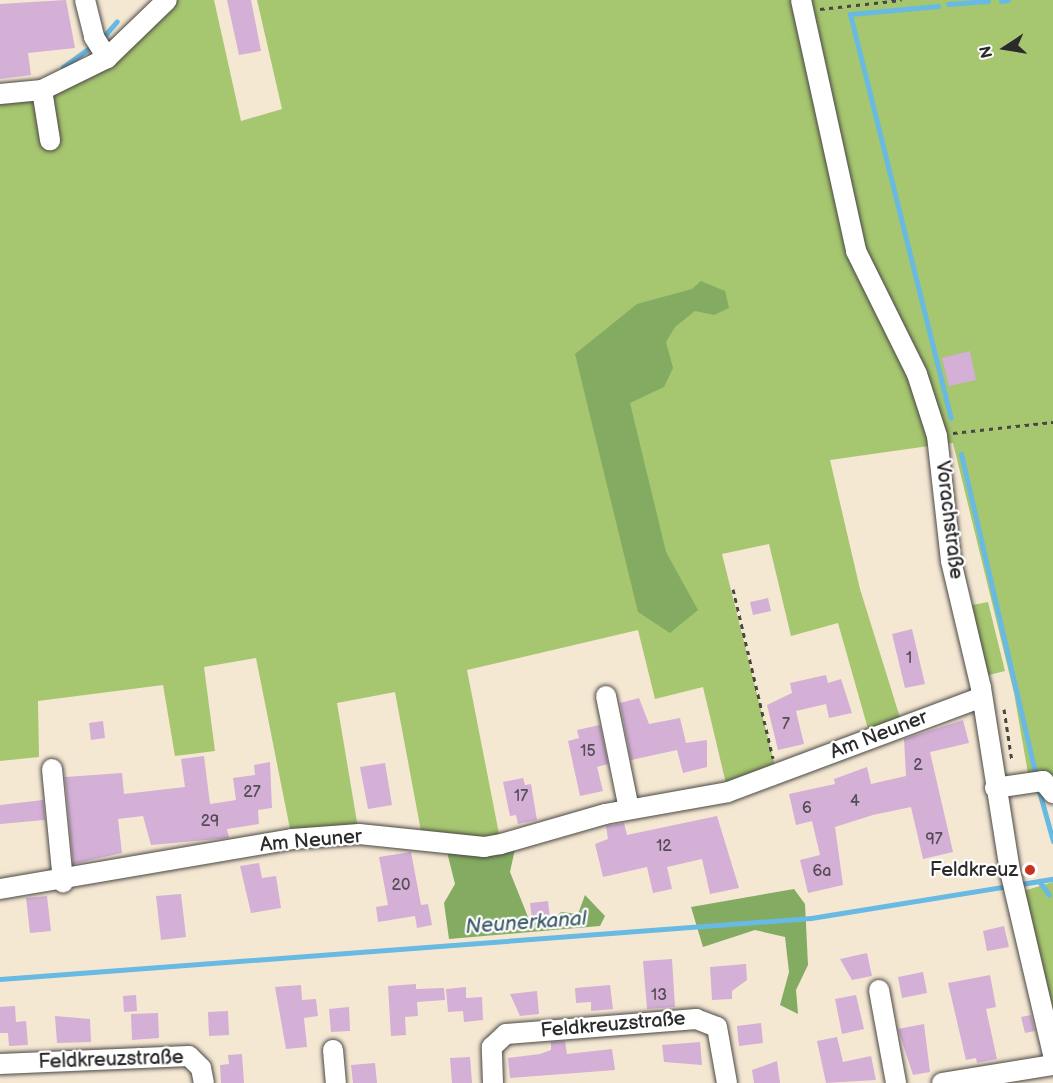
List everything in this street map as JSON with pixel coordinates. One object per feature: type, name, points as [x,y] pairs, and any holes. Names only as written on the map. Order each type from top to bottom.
[{"type":"street","points":[[85,0],[94,37],[107,58]]},
{"type":"street","points":[[0,94],[42,90],[107,58],[166,0]]},
{"type":"street","name":"Vorachstraße","points":[[802,5],[856,250],[917,374],[937,435],[951,561],[982,697],[1010,871],[1053,1055]]},
{"type":"street","points":[[42,90],[50,140]]},
{"type":"street","points":[[606,696],[629,809]]},
{"type":"street","name":"Am Neuner","points":[[0,889],[63,882],[292,839],[359,834],[484,847],[629,809],[728,792],[982,697]]},
{"type":"street","points":[[52,769],[63,882]]},
{"type":"street","points":[[995,788],[1043,782],[1053,793]]},
{"type":"street","points":[[879,990],[896,1083]]},
{"type":"street","name":"Feldkreuzstraße","points":[[493,1083],[492,1047],[506,1034],[696,1018],[717,1027],[727,1083]]},
{"type":"street","points":[[333,1050],[336,1083]]},
{"type":"street","name":"Feldkreuzstraße","points":[[0,1064],[189,1056],[201,1068],[204,1083]]},
{"type":"street","points":[[942,1083],[1053,1065]]},
{"type":"path","points":[[802,5],[902,0]]},
{"type":"path","points":[[937,435],[1053,422]]},
{"type":"path","points":[[734,589],[777,774]]},
{"type":"green space","points":[[167,0],[214,0],[241,121],[282,109],[257,0],[801,0],[833,164],[936,445],[830,460],[860,589],[902,724],[870,736],[838,623],[791,636],[769,544],[722,554],[777,774],[728,792],[703,687],[655,699],[638,630],[467,670],[501,844],[423,842],[395,692],[337,703],[359,834],[292,839],[256,658],[204,667],[215,751],[175,756],[163,685],[38,701],[39,757],[0,761],[0,94],[75,74]]},
{"type":"green space","points":[[805,0],[1053,0],[1053,777],[1029,779],[1014,693],[953,443],[941,444],[864,259]]},
{"type":"green space","points":[[701,281],[725,291],[729,308],[714,315],[695,311],[675,327],[666,342],[673,368],[664,387],[630,403],[666,552],[698,610],[670,633],[638,612],[575,354],[637,304],[692,289]]},
{"type":"green space","points":[[988,602],[1005,671],[985,676],[967,606]]},
{"type":"green space","points":[[515,849],[510,872],[530,922],[553,919],[561,912],[578,914],[585,895],[605,916],[600,926],[449,939],[444,903],[455,884],[447,852]]},
{"type":"green space","points":[[1053,882],[1053,1032],[1020,892]]},
{"type":"green space","points":[[794,889],[805,904],[808,965],[796,990],[798,1014],[780,1005],[789,972],[785,937],[755,930],[703,947],[691,907]]},
{"type":"building","points":[[66,0],[75,48],[28,53],[31,75],[0,79],[0,4]]},
{"type":"building","points":[[227,0],[251,0],[261,51],[239,55]]},
{"type":"building","points":[[970,351],[976,380],[949,386],[942,358]]},
{"type":"building","points":[[768,598],[771,611],[753,615],[750,602]]},
{"type":"building","points":[[912,629],[925,684],[905,688],[892,634]]},
{"type":"building","points":[[826,675],[828,683],[841,679],[852,713],[829,718],[826,704],[796,711],[804,744],[778,750],[767,705],[792,693],[790,683]]},
{"type":"building","points":[[639,698],[649,724],[680,718],[686,743],[707,740],[707,767],[683,773],[677,750],[631,760],[620,703]]},
{"type":"building","points":[[963,720],[969,743],[930,752],[953,852],[923,859],[911,807],[873,815],[835,827],[843,885],[808,893],[800,860],[820,855],[812,821],[796,825],[789,794],[835,784],[834,779],[867,767],[871,784],[906,776],[904,739]]},
{"type":"building","points":[[103,721],[105,738],[91,740],[89,723]]},
{"type":"building","points":[[600,725],[608,764],[597,767],[603,791],[580,796],[568,741],[579,738],[577,730]]},
{"type":"building","points":[[204,756],[210,804],[236,800],[233,778],[255,775],[254,765],[270,762],[272,808],[258,810],[259,824],[227,829],[229,838],[151,845],[143,816],[118,819],[122,853],[73,864],[65,777],[122,773],[124,794],[185,787],[181,759]]},
{"type":"building","points":[[385,763],[392,805],[368,809],[360,767]]},
{"type":"building","points":[[523,778],[525,785],[531,784],[537,820],[518,824],[516,815],[510,816],[503,782]]},
{"type":"building","points":[[43,800],[45,820],[0,824],[0,805]]},
{"type":"building","points":[[717,816],[739,888],[710,894],[702,859],[667,867],[672,889],[653,893],[647,867],[603,877],[595,844],[608,839],[606,826],[624,823],[627,835]]},
{"type":"building","points":[[411,852],[421,905],[428,904],[432,925],[417,928],[415,916],[378,922],[376,907],[388,905],[379,857]]},
{"type":"building","points":[[259,863],[262,878],[276,876],[281,908],[251,913],[240,866]]},
{"type":"building","points":[[181,894],[186,937],[161,940],[156,896]]},
{"type":"building","points":[[47,896],[51,931],[30,933],[26,898]]},
{"type":"building","points":[[548,901],[550,918],[532,920],[530,903]]},
{"type":"building","points":[[1004,926],[1009,947],[987,951],[983,931]]},
{"type":"building","points":[[867,953],[872,976],[852,980],[840,959]]},
{"type":"building","points":[[672,959],[675,1007],[647,1009],[643,961]]},
{"type":"building","points":[[746,964],[747,980],[732,991],[732,999],[712,1000],[710,967]]},
{"type":"building","points":[[923,972],[927,993],[902,998],[898,977]]},
{"type":"building","points":[[990,975],[996,1007],[986,1009],[997,1059],[977,1063],[976,1058],[966,1060],[948,983]]},
{"type":"building","points":[[416,984],[416,989],[444,988],[445,1000],[417,1002],[418,1016],[405,1017],[406,1035],[391,1036],[388,986]]},
{"type":"building","points":[[301,985],[302,1000],[316,999],[318,1016],[304,1018],[307,1047],[286,1049],[275,987]]},
{"type":"building","points":[[610,985],[613,1009],[591,1011],[591,1002],[576,1003],[575,988]]},
{"type":"building","points":[[466,987],[466,998],[482,997],[483,1020],[464,1022],[463,1011],[448,1012],[446,989]]},
{"type":"building","points":[[537,991],[539,1014],[520,1016],[510,994]]},
{"type":"building","points":[[136,995],[137,1011],[124,1012],[123,996]]},
{"type":"building","points":[[856,995],[864,1029],[842,1034],[835,999]]},
{"type":"building","points":[[15,1006],[16,1022],[26,1021],[28,1045],[9,1046],[8,1033],[0,1033],[0,1007]]},
{"type":"building","points":[[349,1007],[350,1031],[331,1032],[329,1009]]},
{"type":"building","points":[[228,1011],[229,1035],[209,1036],[208,1012]]},
{"type":"building","points":[[158,1013],[159,1038],[132,1040],[131,1014]]},
{"type":"building","points":[[1031,1015],[1035,1031],[1025,1033],[1021,1017]]},
{"type":"building","points":[[55,1016],[90,1019],[91,1042],[57,1043]]},
{"type":"building","points":[[761,1023],[763,1043],[739,1046],[737,1026]]},
{"type":"building","points":[[924,1024],[930,1072],[913,1075],[898,1029]]},
{"type":"building","points":[[837,1037],[843,1062],[871,1056],[876,1080],[826,1083],[817,1041]]},
{"type":"building","points":[[565,1041],[567,1054],[612,1049],[615,1070],[510,1078],[508,1058],[540,1054],[551,1050],[551,1042]]},
{"type":"building","points":[[700,1042],[702,1065],[664,1062],[662,1045]]},
{"type":"building","points":[[242,1054],[244,1083],[221,1083],[220,1065],[229,1064],[228,1055]]},
{"type":"building","points":[[470,1057],[472,1083],[452,1083],[450,1058]]},
{"type":"building","points":[[777,1061],[780,1083],[754,1083],[752,1070]]},
{"type":"building","points":[[375,1063],[377,1083],[353,1083],[351,1065]]},
{"type":"waterway","points":[[1001,1],[1008,0]]},
{"type":"waterway","points":[[948,4],[988,1]]},
{"type":"waterway","points":[[938,6],[850,14],[951,418]]},
{"type":"waterway","points":[[105,35],[117,21]]},
{"type":"waterway","points":[[63,67],[88,49]]},
{"type":"waterway","points":[[961,454],[1035,772]]},
{"type":"waterway","points":[[1039,791],[1053,841]]},
{"type":"waterway","name":"Neunerkanal","points":[[0,979],[811,918],[1053,879]]},
{"type":"waterway","points":[[1039,881],[1049,895]]},
{"type":"place","name":"Feldkreuz","points":[[1030,870]]}]
